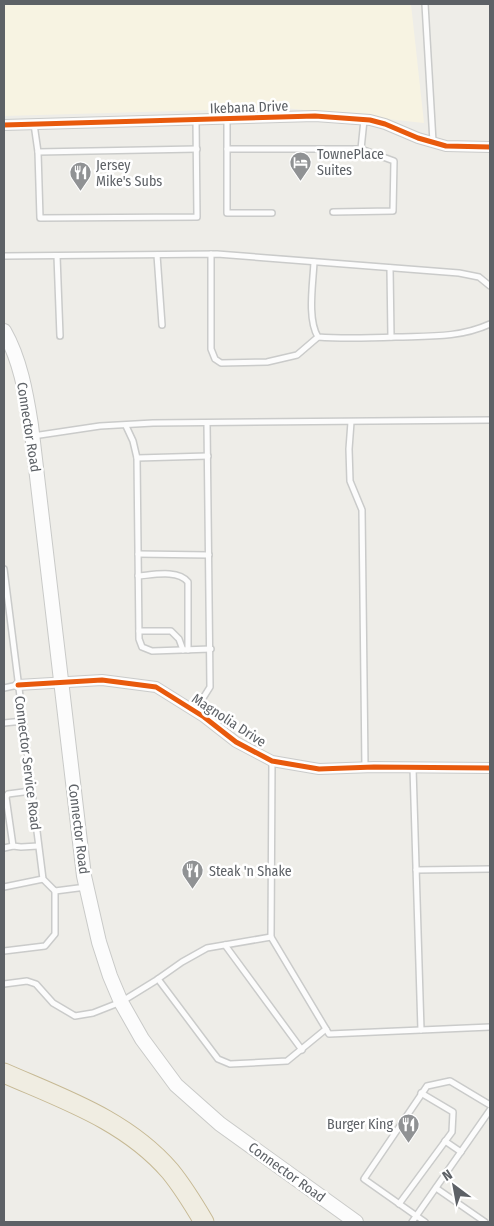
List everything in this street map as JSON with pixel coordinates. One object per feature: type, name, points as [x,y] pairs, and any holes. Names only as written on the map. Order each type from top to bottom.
[{"type":"highway","points":[[4,1073],[81,1106],[128,1133],[170,1171],[204,1222]]},
{"type":"main road","name":"Connector Road","points":[[4,331],[12,346],[24,386],[32,436],[86,886],[99,942],[110,976],[121,1002],[142,1039],[176,1084],[220,1124],[356,1222]]},
{"type":"street","name":"Ikebana Drive","points":[[4,124],[227,120],[315,116],[364,120],[384,124],[418,138],[446,146],[490,147]]},
{"type":"street","name":"Magnolia Drive","points":[[18,685],[102,680],[156,687],[236,742],[272,761],[319,769],[490,768]]},
{"type":"lane","points":[[426,4],[433,142]]},
{"type":"lane","points":[[34,124],[38,152],[40,218],[197,218],[196,120]]},
{"type":"lane","points":[[227,120],[227,213],[272,213]]},
{"type":"lane","points":[[361,149],[364,120]]},
{"type":"lane","points":[[38,152],[197,149]]},
{"type":"lane","points":[[227,149],[361,149],[394,160],[393,211],[333,212]]},
{"type":"lane","points":[[211,254],[211,350],[215,359],[221,363],[267,362],[297,354],[318,337],[457,335],[490,324]]},
{"type":"lane","points":[[4,256],[211,254],[459,273],[479,277],[490,286]]},
{"type":"lane","points":[[157,255],[162,325]]},
{"type":"lane","points":[[57,256],[60,336]]},
{"type":"lane","points":[[314,262],[312,318],[314,330],[318,337]]},
{"type":"lane","points":[[390,268],[391,337]]},
{"type":"lane","points":[[32,436],[100,426],[153,423],[490,420]]},
{"type":"lane","points":[[351,422],[349,449],[350,481],[362,510],[365,768]]},
{"type":"lane","points":[[195,712],[210,687],[207,423]]},
{"type":"lane","points":[[126,426],[137,458],[139,639],[142,647],[152,652],[211,649]]},
{"type":"lane","points":[[137,458],[208,456]]},
{"type":"lane","points":[[138,554],[209,555]]},
{"type":"lane","name":"Connector Service Road","points":[[4,569],[43,879]]},
{"type":"lane","points":[[138,576],[175,575],[184,578],[188,582],[186,650]]},
{"type":"lane","points":[[139,631],[171,631],[186,650]]},
{"type":"lane","points":[[4,688],[18,685]]},
{"type":"lane","points":[[4,723],[22,721]]},
{"type":"lane","points":[[272,761],[271,936],[329,1034],[490,1027]]},
{"type":"lane","points":[[413,768],[421,1030]]},
{"type":"lane","points":[[13,846],[5,795],[31,791]]},
{"type":"lane","points":[[4,848],[38,846]]},
{"type":"lane","points":[[416,870],[490,869]]},
{"type":"lane","points":[[4,887],[43,879],[54,890],[55,934],[45,946],[4,951]]},
{"type":"lane","points":[[54,890],[86,886]]},
{"type":"lane","points":[[4,984],[27,981],[36,984],[54,1004],[74,1016],[93,1013],[121,1002],[207,948],[271,936]]},
{"type":"lane","points":[[225,945],[302,1050]]},
{"type":"lane","points":[[158,979],[218,1059],[230,1064],[287,1061],[326,1029]]},
{"type":"lane","points":[[425,1222],[364,1179],[426,1086],[450,1081],[490,1105]]},
{"type":"lane","points":[[399,1204],[452,1132],[453,1112],[421,1093]]},
{"type":"lane","points":[[412,1222],[490,1110]]},
{"type":"lane","points":[[445,1141],[461,1152]]},
{"type":"lane","points":[[436,1188],[485,1222]]},
{"type":"shaded area","points":[[4,4],[411,4],[424,123],[285,108],[4,116]]},
{"type":"cycle path","points":[[4,125],[315,116],[370,120],[446,146],[490,147]]},
{"type":"cycle path","points":[[18,685],[102,680],[156,687],[204,717],[236,742],[272,761],[319,769],[374,767],[490,768]]},
{"type":"place","name":"TownePlace Suites","points":[[301,181]]},
{"type":"place","name":"Jersey Mike's Subs","points":[[80,192]]},
{"type":"place","name":"Steak 'n Shake","points":[[193,890]]},
{"type":"place","name":"Burger King","points":[[409,1143]]}]
